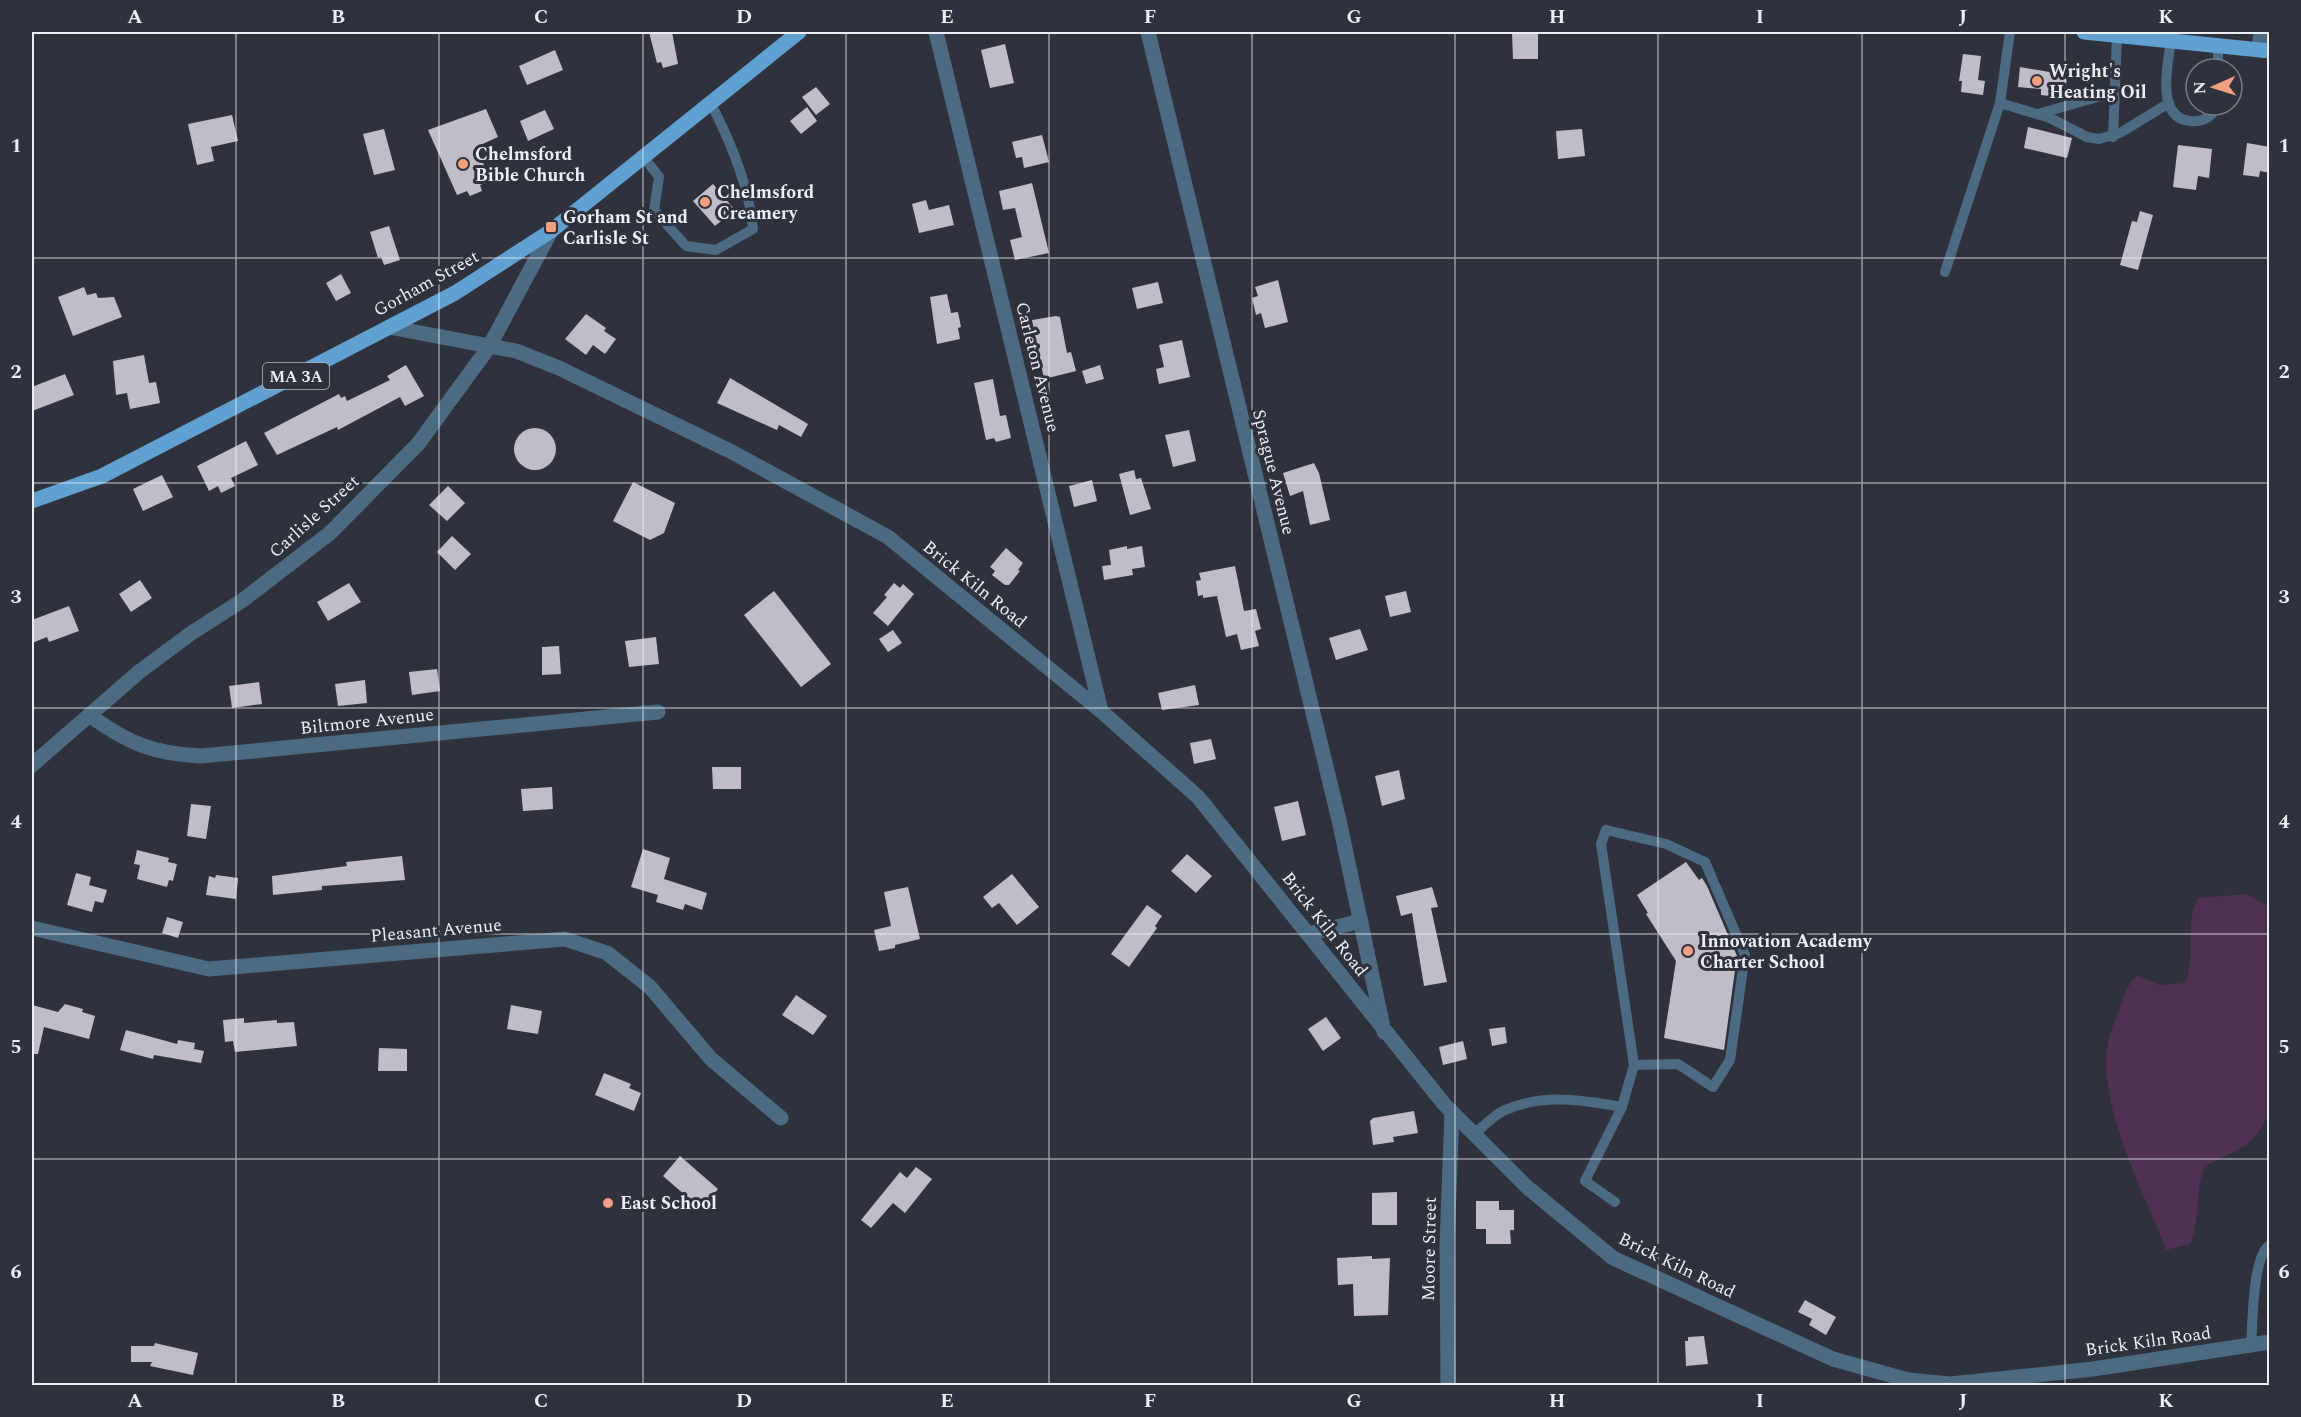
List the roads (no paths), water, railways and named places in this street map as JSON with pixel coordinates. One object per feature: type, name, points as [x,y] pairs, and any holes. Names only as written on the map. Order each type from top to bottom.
[{"type":"main road","name":"Gorham Street","points":[[32,501],[102,476],[455,293],[551,231],[799,32]]},
{"type":"main road","points":[[2084,32],[2264,50]]},
{"type":"street","name":"Carleton Avenue","points":[[936,32],[1101,711]]},
{"type":"street","name":"Sprague Avenue","points":[[1148,32],[1362,921],[1384,1032]]},
{"type":"street","points":[[2261,32],[2264,50]]},
{"type":"street","name":"Carlisle Street","points":[[32,765],[139,672],[190,634],[252,594],[330,533],[418,444],[489,347],[551,231]]},
{"type":"street","name":"Brick Kiln Road","points":[[389,327],[516,351],[591,383],[732,452],[888,537],[1101,711],[1198,797],[1384,1032],[1452,1112],[1527,1186],[1613,1258],[1833,1359],[1908,1380],[1933,1384],[2092,1369],[2270,1342]]},
{"type":"street","name":"Biltmore Avenue","points":[[89,715],[115,734],[147,749],[201,756],[658,712]]},
{"type":"street","points":[[1308,934],[1362,921]]},
{"type":"street","name":"Pleasant Avenue","points":[[32,927],[209,969],[565,939],[607,953],[650,987],[711,1059],[781,1118]]},
{"type":"street","name":"Moore Street","points":[[1448,1386],[1448,1245],[1452,1112]]},
{"type":"lane","points":[[1945,272],[2000,103],[2010,32]]},
{"type":"lane","points":[[2113,137],[2117,35]]},
{"type":"lane","points":[[2170,41],[2166,87],[2169,103],[2181,118],[2193,121],[2209,117]]},
{"type":"lane","points":[[2218,46],[2218,57]]},
{"type":"lane","points":[[2038,114],[2115,92]]},
{"type":"lane","points":[[643,156],[659,177],[654,210],[686,246],[716,250],[753,229],[748,199],[724,129],[710,102]]},
{"type":"lane","points":[[2000,103],[2038,114],[2087,137],[2113,137],[2169,103]]},
{"type":"lane","points":[[1616,1202],[1585,1181],[1622,1107],[1634,1065],[1601,844],[1606,830],[1666,844],[1705,862],[1745,955],[1730,1060],[1713,1087],[1678,1064],[1634,1065]]},
{"type":"lane","points":[[1474,1134],[1503,1111],[1546,1099],[1587,1100],[1622,1107]]},
{"type":"lane","points":[[2252,1345],[2260,1258],[2270,1245]]},
{"type":"place","name":"Wright's Heating Oil","points":[[2037,81]]},
{"type":"place","name":"Chelmsford Bible Church","points":[[463,164]]},
{"type":"place","name":"Chelmsford Creamery","points":[[705,202]]},
{"type":"place","name":"Gorham St and Carlisle St","points":[[551,227]]},
{"type":"place","name":"Innovation Academy Charter School","points":[[1688,951]]},
{"type":"place","name":"East School","points":[[608,1203]]}]
